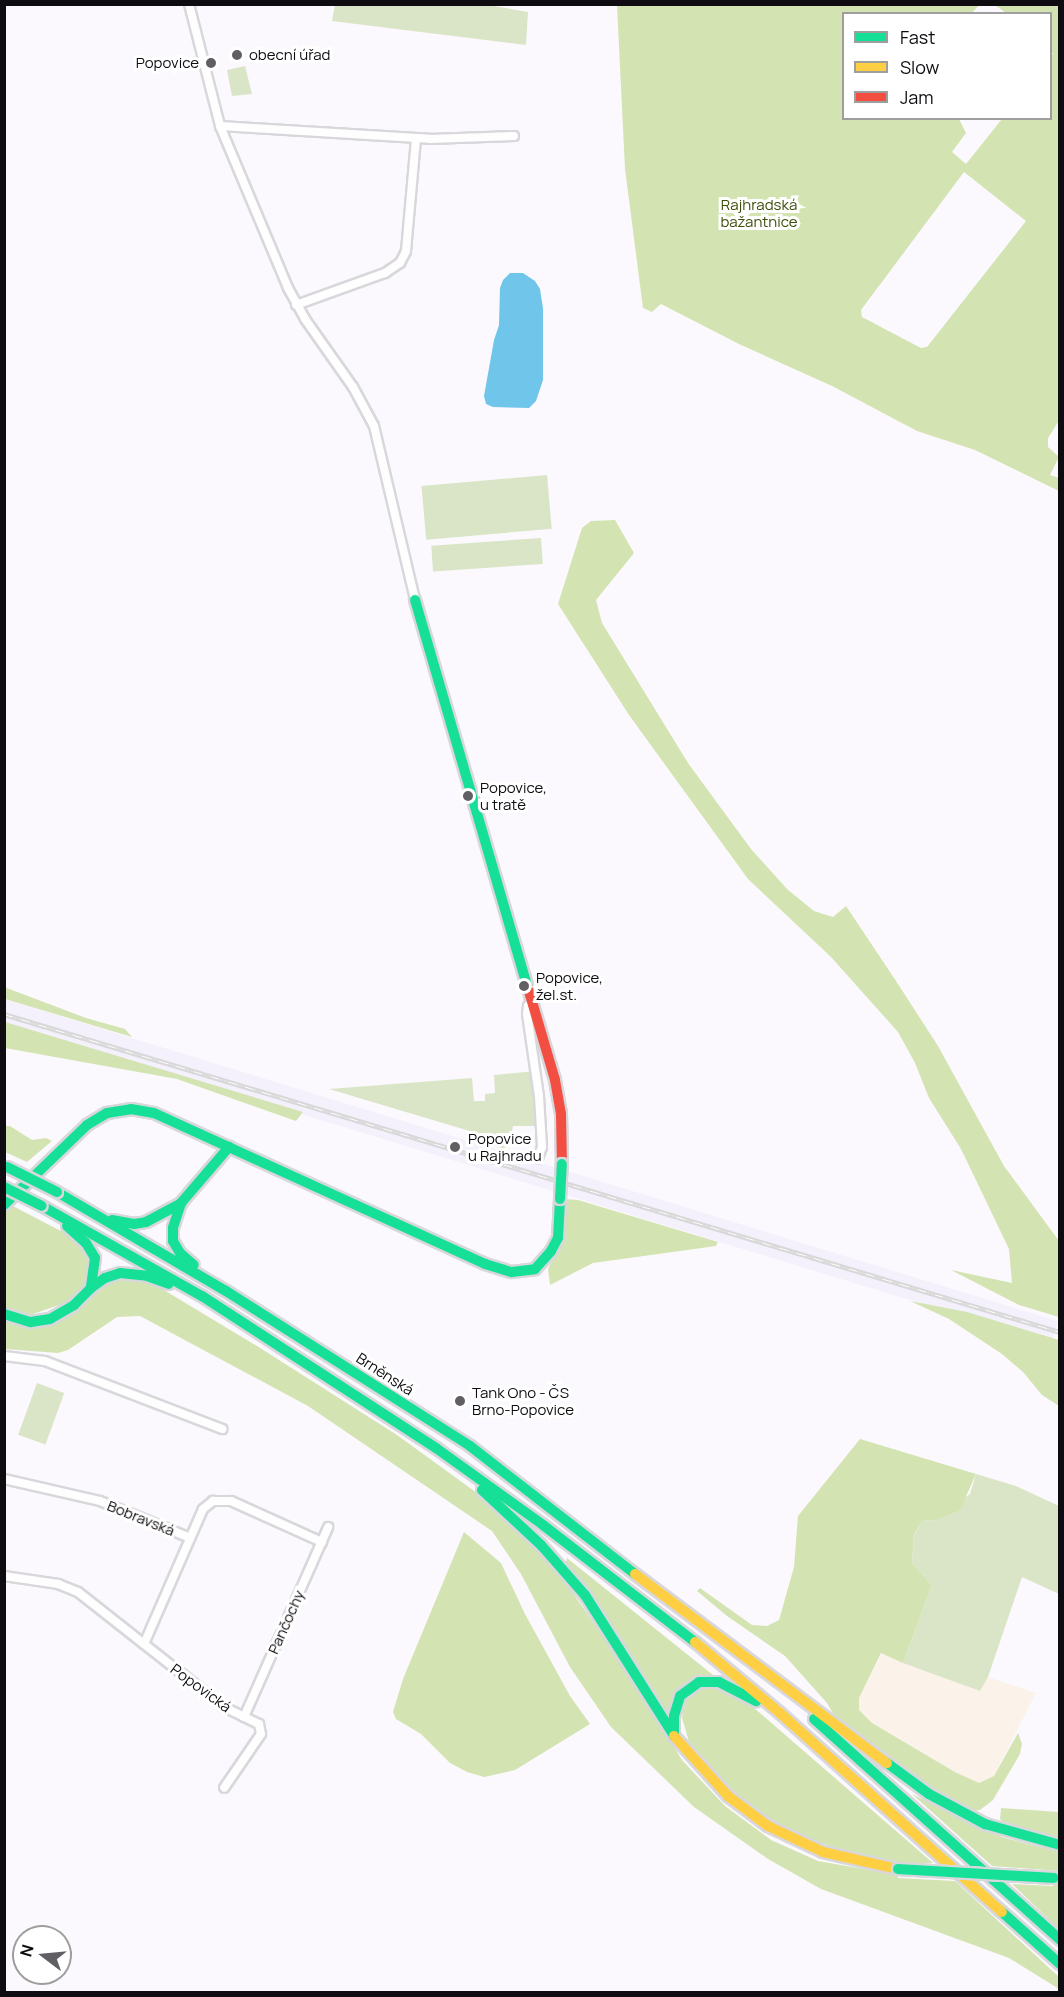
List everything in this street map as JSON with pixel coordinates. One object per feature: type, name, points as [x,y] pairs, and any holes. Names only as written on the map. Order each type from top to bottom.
[{"type":"main road","points":[[4,1205],[67,1142],[97,1118],[113,1111],[131,1109],[154,1113],[485,1264],[512,1272],[535,1269],[551,1251],[558,1238],[562,1164],[561,1114],[534,1004],[415,600]]},
{"type":"main road","points":[[226,1291],[174,1245],[172,1228],[182,1203],[229,1147]]},
{"type":"main road","name":"Brněnská","points":[[6,1166],[57,1192],[226,1291],[470,1446],[726,1644]]},
{"type":"main road","points":[[4,1186],[202,1296],[436,1448],[612,1577],[780,1713],[1059,1964]]},
{"type":"main road","points":[[101,1218],[140,1224],[157,1218],[182,1203]]},
{"type":"main road","points":[[42,1206],[90,1248],[96,1265],[91,1288]]},
{"type":"main road","points":[[4,1314],[31,1322],[50,1319],[74,1305],[91,1288],[109,1276],[129,1273],[202,1296]]},
{"type":"main road","points":[[436,1448],[518,1523],[564,1570],[611,1634],[674,1736],[728,1796],[768,1826],[823,1852],[898,1869],[1057,1878]]},
{"type":"main road","points":[[726,1644],[929,1794],[985,1824],[1059,1845]]},
{"type":"main road","points":[[726,1644],[999,1883],[1059,1940]]},
{"type":"main road","points":[[674,1736],[674,1716],[680,1696],[684,1690],[699,1682],[719,1682],[780,1713]]},
{"type":"street","points":[[189,4],[220,126],[296,305],[353,387],[374,426],[415,600]]},
{"type":"street","points":[[220,126],[416,138],[514,136]]},
{"type":"street","points":[[296,305],[385,273],[400,263],[407,246],[416,138]]},
{"type":"street","points":[[534,1004],[528,1006],[527,1014],[539,1096],[542,1147],[538,1158]]},
{"type":"street","points":[[4,1356],[45,1361],[222,1429]]},
{"type":"street","name":"Bobravská","points":[[4,1479],[100,1501],[190,1538],[203,1509],[213,1501],[231,1502],[322,1542]]},
{"type":"street","name":"Pančochy","points":[[244,1717],[328,1527]]},
{"type":"street","points":[[144,1644],[190,1538]]},
{"type":"street","name":"Popovická","points":[[4,1576],[58,1584],[78,1592],[224,1707],[259,1724],[261,1734],[224,1788]]},
{"type":"shaded area","points":[[4,999],[1058,1321],[1051,1343],[4,1023]]},
{"type":"shaded area","points":[[882,1653],[979,1691],[988,1677],[1036,1693],[994,1776],[979,1783],[955,1772],[872,1723],[859,1710],[859,1698]]},
{"type":"green space","points":[[335,4],[483,4],[528,12],[526,45],[332,21]]},
{"type":"green space","name":"Rajhradská bažantnice","points":[[617,5],[979,5],[973,12],[842,12],[842,120],[960,120],[966,133],[952,152],[966,164],[1001,120],[1052,120],[1052,12],[1005,12],[995,5],[1059,5],[1060,419],[1048,438],[1048,447],[1059,457],[1050,475],[1059,478],[1059,491],[975,450],[917,431],[832,386],[739,344],[661,304],[652,312],[643,308],[625,169]],"holes":[[[964,172],[1026,221],[927,347],[921,348],[862,317],[861,310]]]},
{"type":"green space","points":[[245,66],[252,94],[232,96],[227,70]]},
{"type":"green space","points":[[547,475],[552,529],[426,540],[421,486]]},
{"type":"green space","points":[[615,520],[634,553],[596,600],[602,623],[688,763],[751,849],[788,890],[814,911],[833,917],[846,906],[896,981],[938,1046],[1004,1166],[1059,1241],[1059,1317],[1019,1305],[951,1270],[1012,1283],[1009,1249],[961,1149],[929,1098],[915,1063],[898,1032],[831,957],[748,879],[629,715],[558,604],[582,528],[591,521]]},
{"type":"green space","points":[[541,538],[543,564],[433,572],[431,546]]},
{"type":"green space","points":[[4,987],[86,1018],[125,1029],[132,1037],[5,999]]},
{"type":"green space","points":[[5,1022],[303,1112],[296,1121],[177,1079],[5,1048]]},
{"type":"green space","points":[[535,1071],[539,1126],[513,1126],[508,1150],[492,1145],[493,1138],[329,1089],[472,1078],[474,1101],[485,1101],[485,1094],[495,1093],[494,1075]]},
{"type":"green space","points":[[4,1126],[10,1126],[32,1140],[46,1138],[52,1141],[27,1162],[5,1152]]},
{"type":"green space","points":[[564,1199],[578,1200],[718,1242],[716,1246],[593,1263],[550,1285],[548,1269],[560,1243]]},
{"type":"green space","points":[[11,1205],[78,1240],[90,1256],[85,1286],[65,1303],[33,1314],[19,1314],[5,1307],[5,1212]]},
{"type":"green space","points":[[136,1279],[159,1287],[257,1346],[397,1435],[488,1501],[558,1571],[634,1682],[682,1760],[725,1806],[771,1840],[818,1861],[898,1875],[898,1878],[955,1881],[1059,1977],[1059,1989],[1009,1958],[821,1889],[768,1859],[694,1807],[611,1727],[570,1667],[521,1574],[492,1531],[308,1406],[140,1316],[117,1317],[68,1350],[58,1353],[5,1349],[5,1321],[30,1326],[52,1323],[77,1309],[99,1288],[114,1280]]},
{"type":"green space","points":[[910,1301],[967,1312],[1059,1340],[1059,1406],[1042,1395],[1023,1372],[1002,1354],[949,1319]]},
{"type":"green space","points":[[37,1383],[64,1393],[45,1445],[18,1435]]},
{"type":"green space","points":[[860,1439],[976,1474],[960,1510],[935,1520],[922,1521],[914,1535],[912,1563],[932,1585],[903,1663],[881,1653],[859,1698],[859,1710],[872,1723],[955,1772],[979,1783],[994,1776],[1018,1733],[1022,1744],[1020,1754],[993,1800],[980,1810],[973,1811],[938,1795],[835,1717],[827,1703],[785,1656],[727,1616],[697,1591],[700,1588],[752,1625],[767,1626],[779,1620],[794,1567],[798,1516]]},
{"type":"green space","points":[[976,1474],[1016,1486],[1059,1506],[1059,1594],[1022,1577],[988,1677],[980,1691],[903,1663],[932,1585],[912,1563],[914,1536],[922,1521],[935,1520],[970,1494]]},
{"type":"green space","points":[[464,1532],[501,1563],[525,1614],[570,1696],[590,1724],[515,1770],[484,1777],[467,1772],[450,1763],[421,1734],[396,1719],[393,1712],[403,1679]]},
{"type":"green space","points":[[567,1558],[713,1675],[694,1677],[680,1687],[672,1700],[669,1721],[565,1566]]},
{"type":"green space","points":[[718,1688],[738,1694],[933,1863],[898,1863],[850,1853],[787,1831],[753,1809],[713,1772],[689,1742],[682,1718],[685,1699],[696,1689]]},
{"type":"green space","points":[[912,1794],[1002,1837],[1059,1852],[1059,1871],[992,1866]]},
{"type":"green space","points":[[1001,1808],[1059,1812],[1059,1841],[1009,1828],[1000,1819]]},
{"type":"green space","points":[[1012,1884],[1053,1886],[1059,1884],[1059,1929]]},
{"type":"water","points":[[510,273],[523,273],[535,281],[540,289],[543,308],[543,380],[536,401],[529,408],[493,407],[486,404],[484,396],[499,325],[500,288],[503,280]]},
{"type":"railway","points":[[4,1014],[1060,1332]]},
{"type":"traffic: fast","points":[[415,600],[528,988]]},
{"type":"traffic: fast","points":[[4,1205],[87,1125],[107,1113],[131,1109],[154,1113],[485,1264],[512,1272],[535,1269],[551,1251],[558,1238],[560,1199]]},
{"type":"traffic: fast","points":[[181,1203],[229,1147]]},
{"type":"traffic: fast","points":[[560,1199],[562,1164]]},
{"type":"traffic: fast","points":[[7,1167],[57,1192]]},
{"type":"traffic: fast","points":[[4,1187],[42,1206]]},
{"type":"traffic: fast","points":[[57,1192],[226,1291],[470,1446],[635,1574]]},
{"type":"traffic: fast","points":[[181,1203],[173,1228],[173,1241],[180,1253],[194,1265]]},
{"type":"traffic: fast","points":[[112,1220],[134,1224],[146,1222],[181,1203]]},
{"type":"traffic: fast","points":[[42,1206],[202,1296],[436,1448],[543,1525],[695,1642]]},
{"type":"traffic: fast","points":[[67,1226],[86,1243],[95,1258],[91,1288]]},
{"type":"traffic: fast","points":[[91,1288],[105,1278],[120,1273],[147,1276],[169,1284]]},
{"type":"traffic: fast","points":[[4,1314],[31,1322],[50,1319],[74,1305],[91,1288]]},
{"type":"traffic: fast","points":[[482,1490],[541,1545],[585,1595],[674,1736]]},
{"type":"traffic: fast","points":[[674,1736],[674,1716],[680,1696],[699,1682],[719,1682],[756,1701]]},
{"type":"traffic: fast","points":[[814,1719],[1060,1940]]},
{"type":"traffic: fast","points":[[887,1763],[929,1794],[985,1824],[1060,1845]]},
{"type":"traffic: fast","points":[[898,1869],[1054,1878]]},
{"type":"traffic: fast","points":[[1002,1912],[1060,1964]]},
{"type":"traffic: slow","points":[[635,1574],[887,1763]]},
{"type":"traffic: slow","points":[[695,1642],[780,1713],[1002,1912]]},
{"type":"traffic: slow","points":[[674,1736],[728,1796],[768,1826],[823,1852],[898,1869]]},
{"type":"traffic: jam","points":[[528,988],[555,1080],[561,1114],[562,1164]]},
{"type":"place","name":"obecní úřad","points":[[237,55]]},
{"type":"place","name":"Popovice","points":[[211,63]]},
{"type":"place","name":"Popovice, u tratě","points":[[468,796]]},
{"type":"place","name":"Popovice, žel.st.","points":[[524,986]]},
{"type":"place","name":"Popovice u Rajhradu","points":[[455,1147]]},
{"type":"place","name":"Tank Ono - ČS Brno-Popovice","points":[[460,1401]]}]
